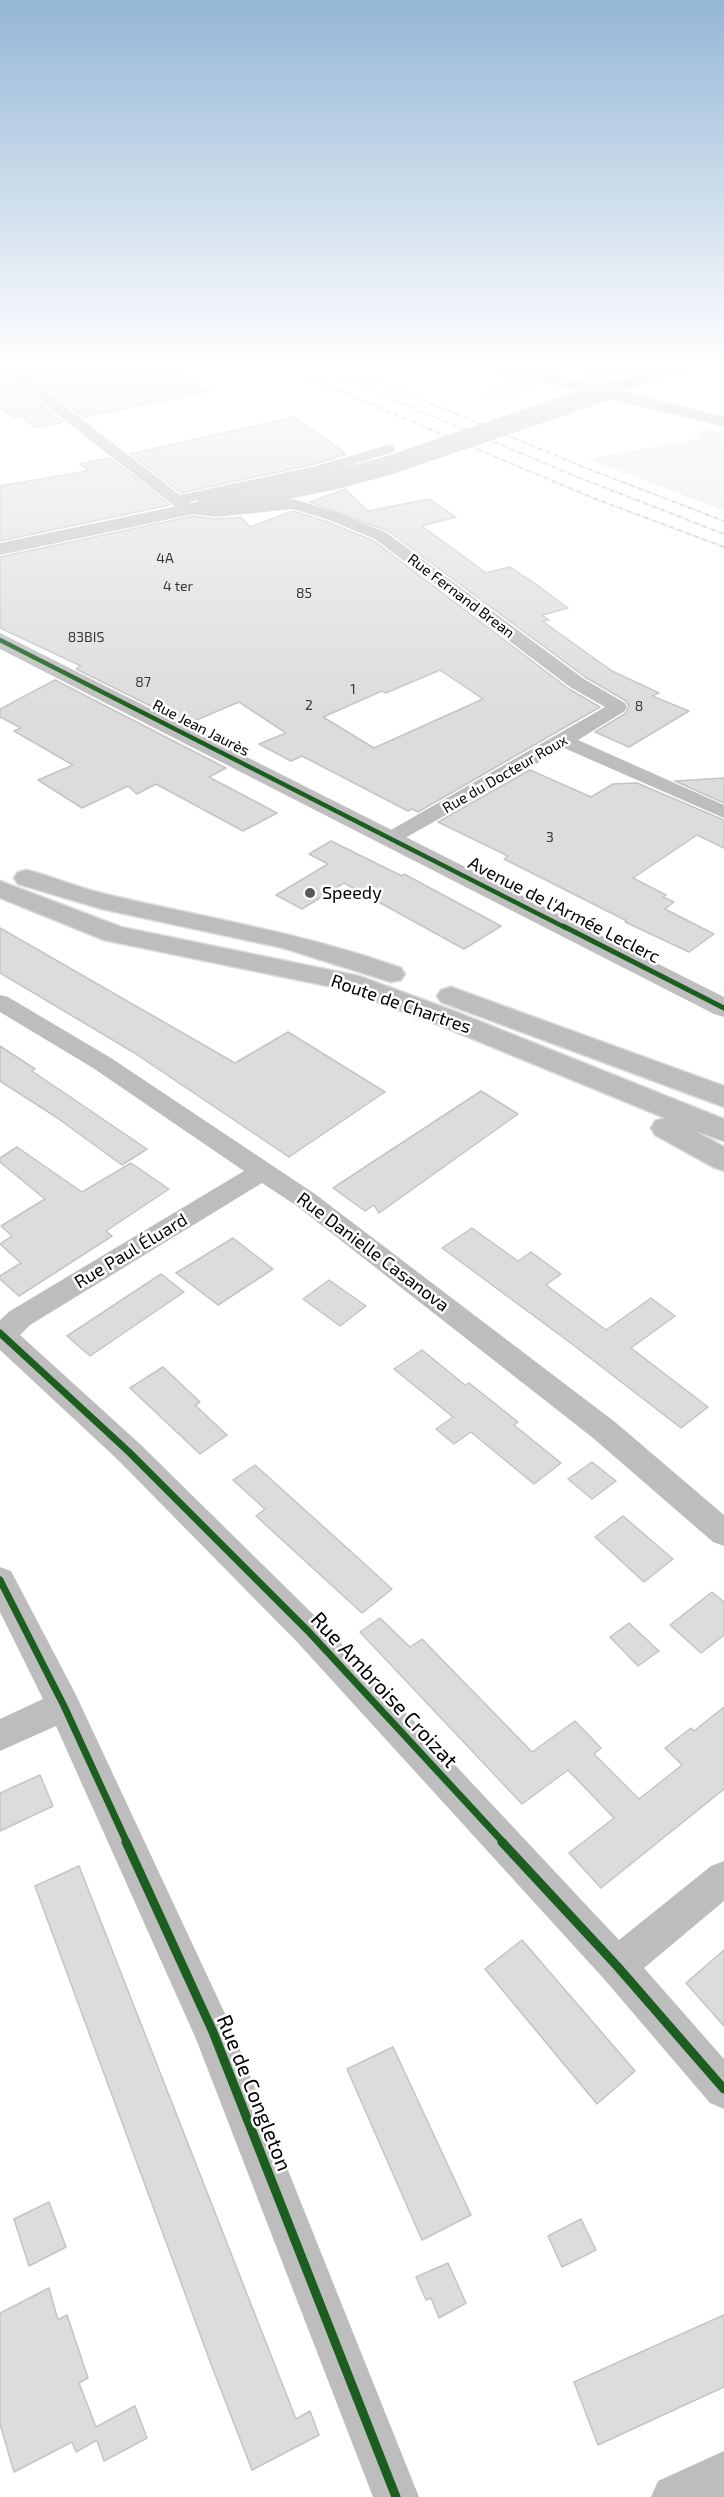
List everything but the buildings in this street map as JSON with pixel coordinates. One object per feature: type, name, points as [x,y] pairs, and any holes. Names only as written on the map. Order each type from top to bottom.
[{"type":"main road","name":"Route de Chartres","points":[[0,867],[50,887],[346,957],[724,1097]]},
{"type":"main road","name":"Route de Chartres","points":[[0,889],[114,934],[349,982],[444,1017],[724,1131]]},
{"type":"main road","points":[[444,1017],[461,1038],[618,1104],[701,1145],[724,1160]]},
{"type":"street","points":[[160,482],[191,505],[332,482]]},
{"type":"street","points":[[0,549],[133,520],[277,482]]},
{"type":"street","name":"Rue Fernand Brean","points":[[191,505],[216,512],[294,504],[335,517],[381,536],[577,683],[618,707]]},
{"type":"street","points":[[0,543],[133,520]]},
{"type":"street","name":"Rue Jean Jaurès","points":[[0,640],[391,838]]},
{"type":"street","name":"Rue du Docteur Roux","points":[[391,838],[563,741],[618,707]]},
{"type":"street","points":[[563,741],[724,812]]},
{"type":"street","name":"Avenue de l'Armée Leclerc","points":[[391,838],[724,1008]]},
{"type":"street","name":"Rue Danielle Casanova","points":[[0,1002],[102,1063],[306,1200],[604,1430],[724,1533]]},
{"type":"street","name":"Rue Paul Éluard","points":[[1,1335],[20,1318],[263,1171]]},
{"type":"street","name":"Rue Ambroise Croizat","points":[[1,1335],[129,1452],[310,1633],[617,1966],[724,2090]]},
{"type":"street","name":"Rue de Congleton","points":[[0,1580],[64,1706],[213,2032],[396,2497]]},
{"type":"street","points":[[0,1736],[64,1706]]},
{"type":"street","points":[[617,1966],[724,1878]]},
{"type":"street","points":[[674,2497],[724,2474]]},
{"type":"shaded area","points":[[647,482],[724,482],[724,511]]},
{"type":"railway","points":[[554,482],[724,547]]},
{"type":"railway","points":[[589,482],[724,534]]},
{"type":"railway","points":[[621,482],[724,521]]},
{"type":"cycle path","points":[[0,640],[724,1008]]},
{"type":"cycle path","points":[[0,1333],[129,1452],[310,1633],[617,1966],[724,2089]]},
{"type":"cycle path","points":[[0,1580],[64,1706],[213,2032],[396,2497]]},
{"type":"place","name":"Speedy","points":[[310,893]]}]
